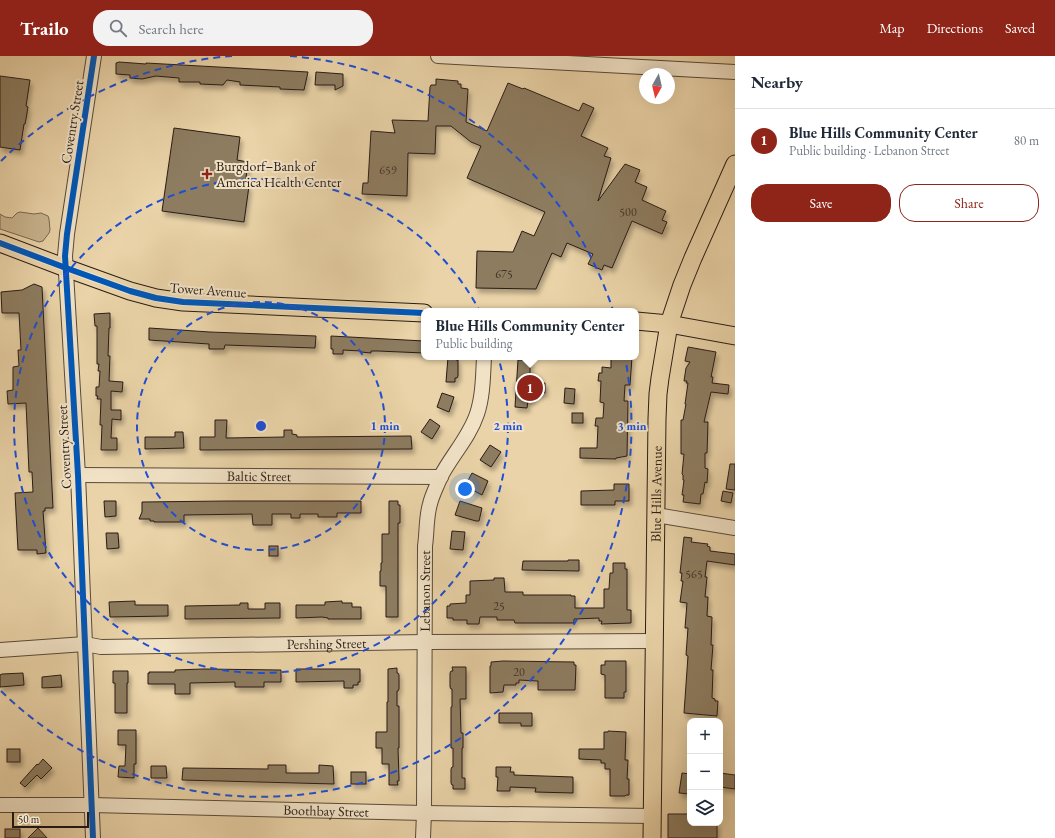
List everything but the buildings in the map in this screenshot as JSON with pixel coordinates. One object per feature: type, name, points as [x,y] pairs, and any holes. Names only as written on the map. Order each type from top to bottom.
[{"type":"main road","name":"Blue Hills Avenue","points":[[652,838],[658,394],[669,324],[682,285],[735,164]]},
{"type":"main road","name":"Tower Avenue","points":[[0,243],[130,291],[156,298],[183,302],[421,314]]},
{"type":"main road","points":[[639,321],[669,324],[735,336]]},
{"type":"street","name":"Coventry Street","points":[[93,838],[78,475],[65,246],[94,56]]},
{"type":"street","points":[[438,56],[735,72]]},
{"type":"street","name":"Lebanon Street","points":[[423,838],[424,642],[427,521],[430,504],[441,478],[471,427],[476,415],[480,403],[484,360]]},
{"type":"street","name":"Baltic Street","points":[[78,475],[441,478]]},
{"type":"street","points":[[656,515],[735,528]]},
{"type":"street","name":"Pershing Street","points":[[0,650],[85,644],[101,647],[424,642],[654,641]]},
{"type":"street","name":"Boothbay Street","points":[[0,805],[91,805],[424,813],[652,816]]},
{"type":"shaded area","points":[[20,212],[34,214],[41,213],[48,216],[50,230],[43,241],[39,242],[0,229],[0,214],[5,217],[12,218]]},
{"type":"cycle path","points":[[93,838],[78,475],[65,256],[94,56]]},
{"type":"cycle path","points":[[0,243],[130,291],[156,298],[183,302],[421,313]]},
{"type":"place","name":"Burgdorf–Bank of America Health Center","points":[[207,174]]},
{"type":"place","name":"Blue Hills Community Center","points":[[530,388]]}]
